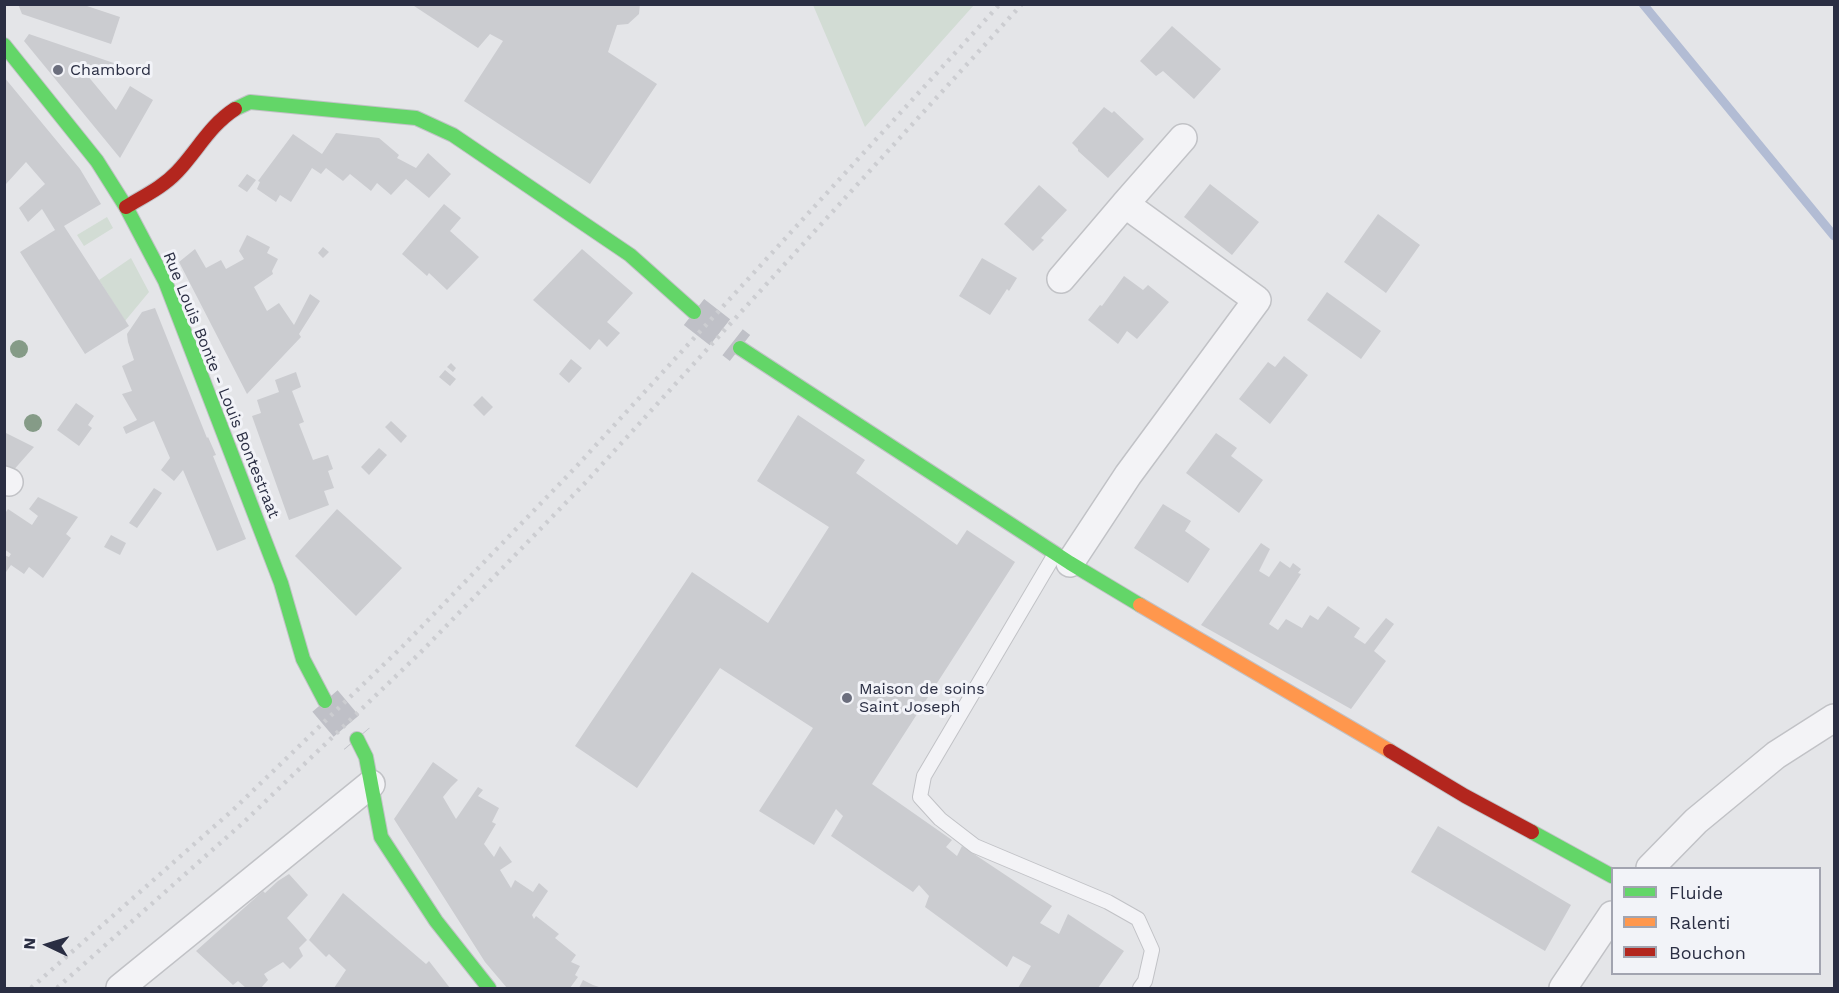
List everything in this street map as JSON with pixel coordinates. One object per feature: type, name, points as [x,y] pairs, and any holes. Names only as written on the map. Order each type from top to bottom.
[{"type":"street","name":"Rue Louis Bonte - Louis Bontestraat","points":[[4,45],[97,162],[126,207],[165,281],[281,582],[303,659],[325,701]]},
{"type":"street","points":[[126,207],[177,173],[218,121],[228,112],[250,102],[416,118],[453,135],[630,255],[694,312]]},
{"type":"street","points":[[1061,279],[1183,138]]},
{"type":"street","points":[[1062,559],[1128,475],[1257,300],[1125,204]]},
{"type":"street","points":[[740,348],[1062,559],[1465,796],[1611,875]]},
{"type":"street","points":[[1651,867],[1696,821],[1767,762],[1834,718]]},
{"type":"street","points":[[357,739],[366,757],[381,837],[436,921],[489,988]]},
{"type":"street","points":[[120,988],[372,784]]},
{"type":"street","points":[[1563,988],[1611,916]]},
{"type":"lane","points":[[1062,559],[924,776],[920,797],[940,819],[975,846],[1108,902],[1138,919],[1152,950],[1145,981],[1140,988]]},
{"type":"shaded area","points":[[813,5],[974,5],[865,127]]},
{"type":"shaded area","points":[[107,217],[113,228],[84,246],[77,235]]},
{"type":"shaded area","points":[[131,258],[149,292],[125,321],[99,280]]},
{"type":"building","points":[[18,4],[81,4],[120,17],[111,44],[22,14]]},
{"type":"building","points":[[411,4],[640,4],[639,14],[628,24],[617,25],[608,52],[657,84],[590,184],[464,101],[503,41],[490,34],[478,48]]},
{"type":"building","points":[[1172,26],[1221,69],[1194,99],[1163,71],[1156,76],[1140,61]]},
{"type":"building","points":[[29,34],[140,72],[137,78],[108,68],[98,75],[94,69],[87,75],[116,110],[130,86],[153,100],[120,158],[24,41]]},
{"type":"building","points":[[4,77],[80,169],[101,204],[64,226],[129,326],[85,354],[20,252],[55,230],[42,209],[28,222],[19,208],[45,184],[26,162],[6,184],[4,182]]},
{"type":"building","points":[[1104,107],[1112,113],[1114,111],[1144,139],[1108,178],[1072,143]]},
{"type":"building","points":[[336,133],[379,138],[399,155],[397,158],[416,168],[428,153],[451,174],[429,198],[406,179],[391,195],[377,183],[371,191],[350,174],[343,181],[326,168],[321,174],[312,168],[291,202],[280,195],[276,202],[257,189],[260,182],[258,181],[293,134],[322,154]]},
{"type":"building","points":[[247,174],[256,180],[247,192],[238,186]]},
{"type":"building","points":[[1210,184],[1259,222],[1232,255],[1184,217]]},
{"type":"building","points":[[1039,185],[1067,210],[1041,238],[1044,240],[1033,251],[1004,224]]},
{"type":"building","points":[[444,204],[461,218],[450,231],[479,257],[447,290],[429,273],[427,276],[402,254]]},
{"type":"building","points":[[1378,214],[1420,245],[1386,293],[1344,262]]},
{"type":"building","points":[[247,235],[270,247],[267,253],[278,259],[272,271],[273,274],[254,287],[267,311],[279,303],[294,325],[310,294],[320,301],[299,334],[301,337],[247,394],[179,262],[195,249],[206,268],[221,260],[226,269],[244,259],[239,251]]},
{"type":"building","points":[[323,247],[329,252],[323,258],[318,253]]},
{"type":"building","points":[[582,249],[633,293],[607,322],[620,333],[607,347],[599,339],[590,350],[533,300]]},
{"type":"building","points":[[982,258],[1017,278],[990,315],[959,296]]},
{"type":"building","points":[[1124,276],[1143,290],[1148,285],[1169,302],[1137,339],[1127,331],[1118,344],[1088,320],[1100,305],[1102,306]]},
{"type":"building","points":[[1327,292],[1381,331],[1361,359],[1307,320]]},
{"type":"building","points":[[155,308],[216,455],[213,456],[246,539],[217,551],[183,470],[174,481],[161,470],[170,458],[154,421],[126,434],[123,427],[137,420],[122,394],[132,391],[122,366],[134,360],[127,334],[142,312]]},
{"type":"building","points":[[1284,356],[1308,375],[1270,424],[1239,399],[1268,362],[1275,367]]},
{"type":"building","points":[[571,359],[582,368],[569,383],[559,374]]},
{"type":"building","points":[[451,363],[456,368],[453,372],[447,367]]},
{"type":"building","points":[[445,370],[456,379],[450,386],[439,377]]},
{"type":"building","points":[[296,372],[301,387],[292,391],[304,422],[299,424],[313,460],[328,455],[333,469],[328,471],[334,488],[324,491],[329,505],[289,520],[252,416],[261,413],[257,400],[279,392],[275,380]]},
{"type":"building","points":[[482,396],[493,407],[484,416],[473,405]]},
{"type":"building","points":[[76,403],[94,416],[88,425],[92,428],[79,446],[57,430]]},
{"type":"building","name":"Maison de soins Saint Joseph","points":[[798,415],[865,460],[856,473],[957,545],[967,530],[1015,562],[872,784],[952,840],[946,847],[957,856],[962,846],[1052,906],[1040,923],[1059,934],[1068,914],[1124,951],[1098,988],[1018,988],[1031,966],[1013,956],[1007,967],[925,907],[929,896],[919,885],[913,892],[831,836],[843,816],[836,809],[814,845],[759,811],[813,728],[720,668],[637,788],[575,746],[692,572],[768,623],[829,527],[757,481]]},
{"type":"building","points":[[391,421],[407,436],[401,443],[385,427]]},
{"type":"building","points":[[4,432],[34,447],[11,473],[4,469]]},
{"type":"building","points":[[1216,433],[1237,448],[1231,456],[1263,480],[1239,513],[1186,473]]},
{"type":"building","points":[[379,448],[387,455],[369,475],[361,467]]},
{"type":"building","points":[[154,488],[162,493],[137,528],[129,523]]},
{"type":"building","points":[[38,497],[78,517],[66,534],[71,538],[43,578],[29,567],[24,574],[11,565],[6,572],[4,571],[4,555],[9,557],[11,554],[4,549],[4,515],[8,509],[32,525],[38,516],[29,509]]},
{"type":"building","points":[[1163,504],[1191,521],[1185,531],[1210,549],[1188,583],[1134,548]]},
{"type":"building","points":[[337,509],[402,568],[356,616],[295,556]]},
{"type":"building","points":[[111,535],[126,543],[120,555],[104,547]]},
{"type":"building","points":[[1261,543],[1270,549],[1259,571],[1269,577],[1280,561],[1290,568],[1293,563],[1301,569],[1298,573],[1301,574],[1269,624],[1278,630],[1286,619],[1302,628],[1310,615],[1318,620],[1328,606],[1360,628],[1354,637],[1365,644],[1386,618],[1394,624],[1374,651],[1386,661],[1351,709],[1201,625]]},
{"type":"building","points":[[433,762],[458,780],[443,797],[456,819],[478,787],[483,790],[478,796],[499,808],[492,822],[496,824],[484,844],[494,857],[500,846],[512,862],[500,870],[511,888],[515,880],[533,892],[539,883],[548,891],[532,915],[534,919],[536,916],[559,934],[555,938],[576,955],[571,962],[580,966],[575,975],[578,977],[570,988],[507,988],[485,962],[394,819]]},
{"type":"building","points":[[1438,826],[1571,905],[1545,951],[1411,872]]},
{"type":"building","points":[[289,874],[308,895],[287,918],[307,940],[299,948],[303,956],[290,969],[283,962],[264,974],[268,980],[261,988],[246,988],[238,981],[233,985],[196,951],[263,891],[265,893]]},
{"type":"building","points":[[343,893],[426,964],[429,961],[450,988],[334,988],[346,970],[329,954],[326,957],[309,940]]},
{"type":"building","points":[[583,980],[593,985],[602,988],[579,988]]},
{"type":"waterway","points":[[1643,4],[1834,236]]},
{"type":"tunnel","points":[[694,312],[740,348]]},
{"type":"tunnel","points":[[325,701],[357,739]]},
{"type":"railway","points":[[31,988],[234,809],[403,646],[575,468],[1000,4]]},
{"type":"railway","points":[[57,988],[245,821],[420,653],[586,482],[1022,4]]},
{"type":"traffic: fast","points":[[4,45],[97,161],[126,207],[165,281],[281,583],[303,659],[325,701]]},
{"type":"traffic: fast","points":[[235,109],[250,102],[416,118],[453,135],[630,255],[694,312]]},
{"type":"traffic: fast","points":[[740,348],[1070,563],[1140,605]]},
{"type":"traffic: fast","points":[[357,739],[366,757],[381,837],[436,921],[489,988]]},
{"type":"traffic: fast","points":[[1532,832],[1611,875]]},
{"type":"traffic: slow","points":[[1140,605],[1390,751]]},
{"type":"traffic: jam","points":[[126,207],[172,177],[211,130],[235,109]]},
{"type":"traffic: jam","points":[[1390,751],[1465,796],[1532,832]]},
{"type":"place","name":"Chambord","points":[[58,70]]},
{"type":"place","name":"Maison de soins Saint Joseph","points":[[847,698]]}]
